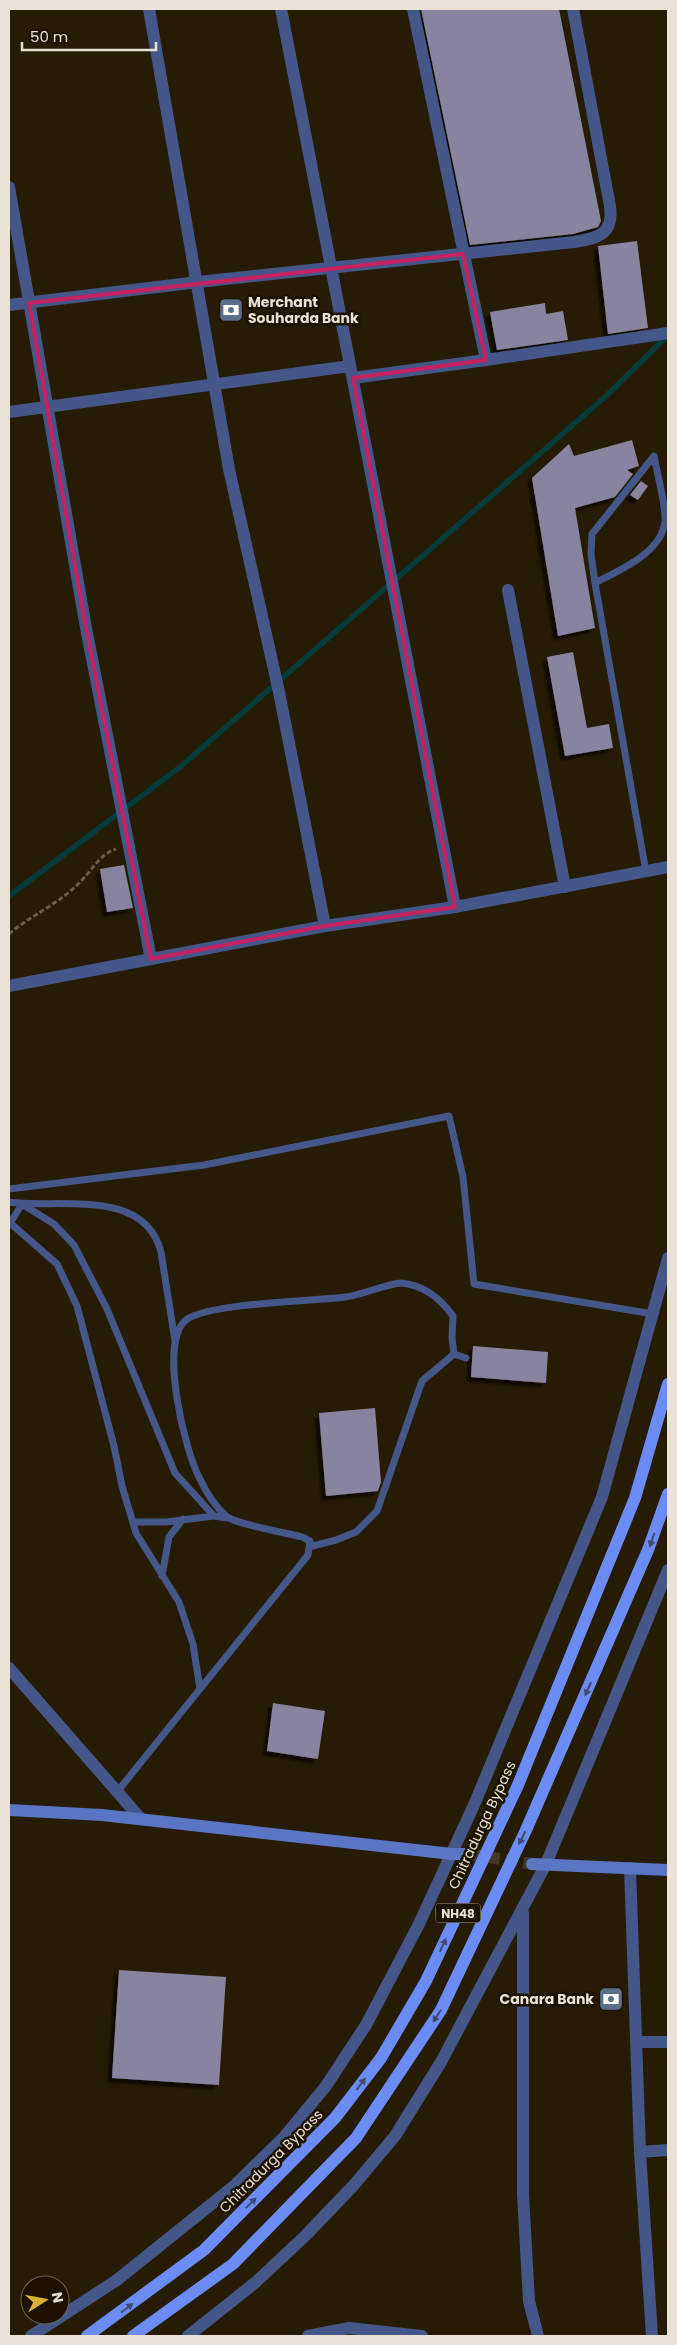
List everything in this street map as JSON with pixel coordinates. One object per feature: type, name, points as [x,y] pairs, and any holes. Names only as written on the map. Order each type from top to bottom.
[{"type":"main road","name":"Chitradurga Bypass","points":[[87,2336],[204,2250],[336,2118],[381,2058],[426,1981],[518,1786],[635,1498],[668,1384]]},
{"type":"main road","name":"NH48","points":[[134,2336],[233,2264],[356,2138],[441,2010],[526,1830],[648,1550],[668,1494]]},
{"type":"main road","points":[[9,1810],[141,1820],[452,1854],[470,1854]]},
{"type":"main road","points":[[532,1864],[668,1870]]},
{"type":"street","points":[[150,9],[229,468],[279,692],[325,926]]},
{"type":"street","points":[[281,9],[455,907]]},
{"type":"street","points":[[414,9],[486,360]]},
{"type":"street","points":[[9,305],[330,267],[589,240],[608,230],[612,218],[573,9]]},
{"type":"street","points":[[9,188],[86,628],[151,959]]},
{"type":"street","points":[[9,412],[215,383],[486,360],[668,333]]},
{"type":"street","points":[[508,590],[566,887]]},
{"type":"street","points":[[9,986],[325,926],[455,907],[668,868]]},
{"type":"street","points":[[31,2336],[117,2280],[234,2186],[284,2137],[326,2086],[366,2025],[418,1926],[452,1854],[602,1497],[668,1258]]},
{"type":"street","points":[[188,2336],[256,2282],[305,2236],[395,2136],[441,2062],[546,1864],[668,1570]]},
{"type":"street","points":[[9,1668],[141,1820]]},
{"type":"street","points":[[630,1868],[640,2152],[652,2336]]},
{"type":"street","points":[[523,1910],[523,2195],[529,2301],[538,2336]]},
{"type":"street","points":[[636,2042],[668,2042]]},
{"type":"street","points":[[640,2152],[668,2150]]},
{"type":"street","points":[[308,2336],[349,2328],[422,2336]]},
{"type":"lane","points":[[595,583],[642,555],[662,533],[665,520],[654,456],[592,534],[591,554],[595,583],[646,872]]},
{"type":"lane","points":[[9,1189],[204,1165],[449,1116],[463,1176],[474,1284],[653,1314]]},
{"type":"lane","points":[[9,1202],[22,1204],[79,1203],[126,1210],[148,1226],[157,1239],[161,1252],[176,1345]]},
{"type":"lane","points":[[22,1204],[9,1224],[57,1264],[76,1306],[114,1446],[122,1486],[136,1533],[179,1602],[192,1644],[200,1689]]},
{"type":"lane","points":[[22,1204],[54,1224],[74,1245],[107,1309],[174,1473],[214,1516]]},
{"type":"lane","points":[[227,1518],[212,1500],[199,1478],[188,1448],[173,1366],[176,1338],[186,1320],[210,1310],[348,1297],[398,1283],[428,1291],[443,1303],[453,1316],[452,1338],[454,1354]]},
{"type":"lane","points":[[454,1354],[466,1358]]},
{"type":"lane","points":[[309,1547],[336,1540],[356,1532],[377,1511],[422,1381],[454,1354]]},
{"type":"lane","points":[[116,1792],[308,1555],[310,1542],[302,1536],[214,1516],[166,1522],[133,1522]]},
{"type":"lane","points":[[162,1576],[169,1536],[183,1519]]},
{"type":"path","points":[[9,934],[44,910],[82,880],[107,852],[129,847]]},
{"type":"highlighted area","points":[[463,254],[486,360],[353,378],[455,907],[325,926],[151,959],[86,628],[29,303]]},
{"type":"building","points":[[421,9],[559,9],[601,221],[598,227],[573,234],[470,245]]},
{"type":"building","points":[[637,241],[648,328],[608,334],[598,246]]},
{"type":"building","points":[[545,303],[546,314],[563,311],[568,340],[497,350],[490,312]]},
{"type":"building","points":[[632,440],[639,466],[627,470],[633,474],[615,497],[575,508],[595,628],[558,636],[532,478],[569,444],[574,456]]},
{"type":"building","points":[[641,481],[648,486],[638,500],[630,495]]},
{"type":"building","points":[[573,652],[587,728],[609,724],[613,748],[565,756],[547,657]]},
{"type":"building","points":[[124,865],[133,908],[107,912],[100,869]]},
{"type":"building","points":[[473,1346],[548,1352],[546,1383],[471,1377]]},
{"type":"building","points":[[375,1408],[381,1482],[378,1491],[326,1496],[319,1413]]},
{"type":"building","points":[[273,1703],[325,1711],[318,1759],[267,1751]]},
{"type":"building","points":[[119,1970],[226,1977],[219,2085],[112,2078]]},
{"type":"waterway","points":[[9,896],[180,767],[606,396],[668,335]]},
{"type":"tunnel","points":[[470,1854],[532,1864]]},
{"type":"place","name":"Merchant Souharda Bank","points":[[231,310]]},
{"type":"place","name":"Canara Bank","points":[[611,1999]]}]
